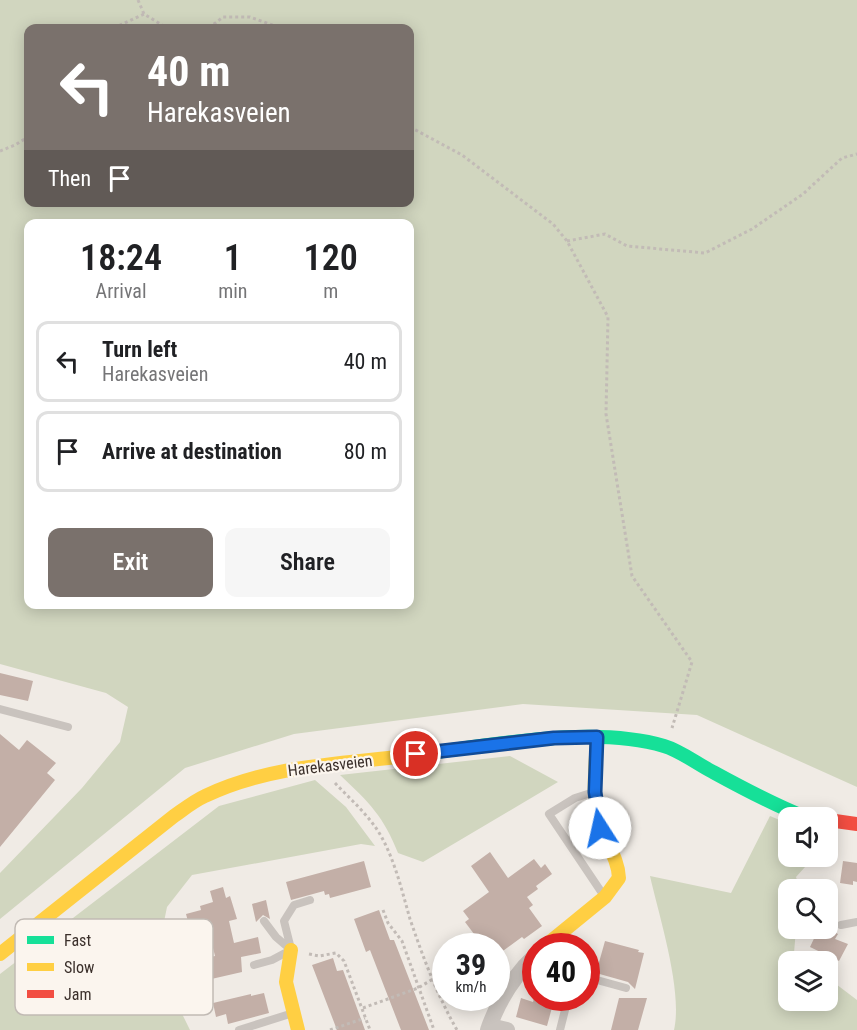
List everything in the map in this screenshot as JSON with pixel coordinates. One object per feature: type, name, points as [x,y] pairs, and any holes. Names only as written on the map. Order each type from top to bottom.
[{"type":"street","name":"Harekasveien","points":[[44,919],[201,797],[269,773],[554,738],[597,737],[639,740],[667,747],[780,807]]},
{"type":"street","points":[[562,933],[605,897],[619,878],[618,859],[600,828],[595,792],[597,737]]},
{"type":"street","points":[[838,821],[857,824]]},
{"type":"street","name":"Harekasveien","points":[[0,954],[15,942]]},
{"type":"street","points":[[291,950],[286,982],[296,1029]]},
{"type":"street","points":[[507,1030],[489,1028],[495,1010],[522,968]]},
{"type":"lane","points":[[0,709],[68,727]]},
{"type":"lane","points":[[595,792],[575,798],[549,814],[605,897]]},
{"type":"lane","points":[[291,950],[284,921],[294,905],[310,900]]},
{"type":"lane","points":[[264,921],[276,937],[291,950]]},
{"type":"lane","points":[[841,925],[857,922]]},
{"type":"lane","points":[[254,965],[272,960],[291,950]]},
{"type":"lane","points":[[600,981],[626,988]]},
{"type":"lane","points":[[560,1030],[565,1011]]},
{"type":"lane","points":[[239,1030],[293,1013]]},
{"type":"path","points":[[138,0],[144,14],[160,24]]},
{"type":"path","points":[[123,24],[144,14]]},
{"type":"path","points":[[214,24],[223,17],[250,17],[270,24]]},
{"type":"path","points":[[414,129],[462,155],[553,224],[567,241],[608,317],[606,414],[632,576],[692,662],[671,730]]},
{"type":"path","points":[[0,151],[15,146],[24,140]]},
{"type":"path","points":[[567,241],[605,234],[627,246],[705,253],[752,229],[803,194],[842,158],[857,154]]},
{"type":"path","points":[[663,728],[679,734]]},
{"type":"path","points":[[325,766],[335,783],[380,834],[392,861],[416,936],[432,976]]},
{"type":"path","points":[[383,910],[388,923],[402,941],[434,1030]]},
{"type":"path","points":[[291,950],[319,956],[336,953],[344,961],[370,1030]]},
{"type":"path","points":[[362,1008],[418,988],[432,980]]},
{"type":"path","points":[[447,1011],[457,1030]]},
{"type":"path","points":[[330,1030],[366,1018]]},
{"type":"green space","points":[[0,0],[857,0],[857,787],[697,715],[523,704],[294,734],[185,768],[0,919],[0,873],[82,788],[120,742],[128,707],[106,693],[0,664]]},
{"type":"green space","points":[[510,756],[558,782],[423,862],[398,853],[387,829],[375,811],[340,775]]},
{"type":"green space","points":[[315,780],[346,807],[375,846],[361,844],[192,875],[167,907],[165,919],[72,919],[219,806]]},
{"type":"green space","points":[[770,816],[778,819],[778,867],[805,867],[797,879],[778,879],[778,939],[795,939],[794,951],[778,951],[778,1011],[838,1011],[838,986],[857,1000],[857,1030],[674,1030],[676,1014],[673,975],[650,876],[731,893]]},
{"type":"green space","points":[[15,962],[15,1015],[183,1015],[190,1030],[0,1030],[0,974]]},
{"type":"building","points":[[0,673],[33,681],[28,701],[0,695]]},
{"type":"building","points":[[0,734],[19,750],[27,740],[56,763],[47,773],[55,780],[0,847]]},
{"type":"building","points":[[490,852],[508,878],[534,859],[541,868],[545,864],[552,874],[536,886],[538,889],[527,897],[533,905],[529,908],[542,926],[532,933],[522,933],[522,937],[510,946],[510,933],[473,933],[465,922],[469,919],[463,911],[489,892],[471,866]]},
{"type":"building","points":[[364,861],[371,887],[330,898],[329,894],[325,895],[324,891],[291,900],[286,882]]},
{"type":"building","points":[[843,861],[857,863],[857,882],[853,881],[853,885],[840,883]]},
{"type":"building","points":[[223,887],[226,898],[230,896],[237,919],[229,921],[234,943],[258,937],[261,953],[241,957],[242,972],[213,979],[213,956],[215,956],[213,919],[187,919],[186,914],[201,910],[200,906],[213,902],[210,891]]},
{"type":"building","points":[[266,900],[270,919],[263,915],[256,922],[252,904]]},
{"type":"building","points":[[379,910],[390,940],[394,940],[429,1030],[401,1030],[370,950],[366,952],[354,919]]},
{"type":"building","points":[[814,939],[835,939],[848,944],[839,961],[838,951],[818,951],[810,947]]},
{"type":"building","points":[[605,941],[644,953],[635,989],[628,982],[600,974],[600,959]]},
{"type":"building","points":[[333,958],[337,971],[343,970],[365,1030],[337,1030],[312,965]]},
{"type":"building","points":[[264,993],[269,1013],[228,1024],[226,1014],[216,1017],[213,1003]]},
{"type":"building","points":[[521,998],[522,1011],[551,1011],[547,1026],[516,1017]]},
{"type":"building","points":[[619,998],[647,998],[638,1030],[611,1030]]},
{"type":"traffic: fast","points":[[406,756],[536,739],[603,737],[635,740],[677,751],[781,807]]},
{"type":"traffic: slow","points":[[561,933],[605,897],[619,878],[614,857],[602,833],[597,815],[595,782],[597,737]]},
{"type":"traffic: slow","points":[[44,919],[174,816],[205,796],[253,778],[278,772],[406,756]]},
{"type":"traffic: slow","points":[[0,954],[15,942]]},
{"type":"traffic: slow","points":[[291,950],[286,982],[298,1030]]},
{"type":"traffic: jam","points":[[838,821],[857,824]]},
{"type":"route","points":[[416,754],[554,738],[597,737],[595,792],[600,828]]}]
